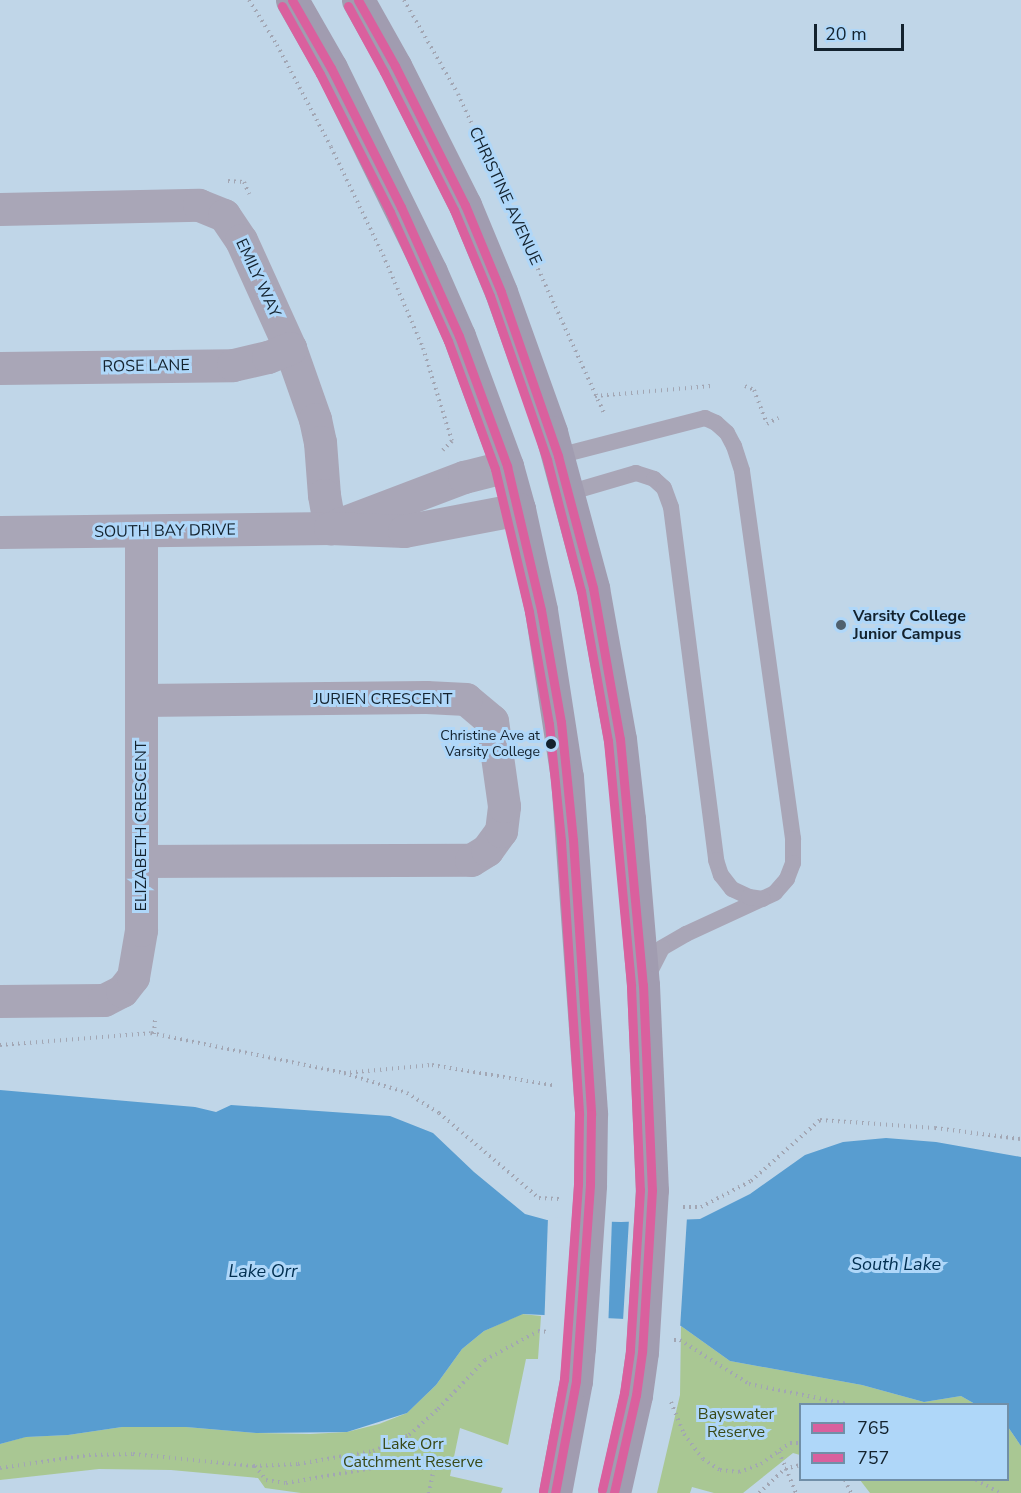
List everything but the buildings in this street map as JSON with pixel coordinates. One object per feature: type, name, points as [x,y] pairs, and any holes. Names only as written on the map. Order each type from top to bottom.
[{"type":"main road","points":[[292,0],[331,68],[401,207],[459,336],[507,466],[541,610],[567,777],[591,1114],[590,1185],[576,1381],[555,1493]]},
{"type":"main road","points":[[358,0],[395,66],[465,205],[523,352],[558,456],[593,588],[620,739],[643,985],[652,1190],[655,1346],[632,1416],[614,1493]]},
{"type":"main road","points":[[507,466],[558,456]]},
{"type":"main road","points":[[519,509],[568,493]]},
{"type":"street","name":"EMILY WAY","points":[[0,209],[199,205],[224,215],[241,240],[290,348],[320,442],[324,495],[330,528]]},
{"type":"street","name":"ROSE LANE","points":[[0,368],[233,365],[268,357],[290,348]]},
{"type":"street","name":"SOUTH BAY DRIVE","points":[[330,528],[464,477],[507,466]]},
{"type":"street","name":"SOUTH BAY DRIVE","points":[[0,532],[330,528],[404,531],[519,509]]},
{"type":"street","name":"ELIZABETH CRESCENT","points":[[0,1001],[104,1000],[122,991],[133,977],[141,930],[141,532]]},
{"type":"street","name":"JURIEN CRESCENT","points":[[141,700],[426,697],[466,699],[492,721],[504,806],[501,831],[487,850],[471,860],[141,861]]},
{"type":"lane","points":[[558,456],[705,418],[716,423],[734,446],[742,471],[793,839],[793,863],[787,879],[775,893],[662,948],[643,985]]},
{"type":"lane","points":[[568,493],[636,473],[654,479],[664,488],[671,507],[716,860],[721,875],[732,889],[748,897],[763,899]]},
{"type":"path","points":[[249,0],[277,45],[331,147],[383,255],[423,348],[452,441],[436,457]]},
{"type":"path","name":"CHRISTINE AVENUE","points":[[404,0],[458,94],[604,413]]},
{"type":"path","points":[[244,182],[254,202]]},
{"type":"path","points":[[596,396],[712,386]]},
{"type":"path","points":[[746,386],[754,390],[767,424],[778,418]]},
{"type":"path","points":[[154,1034],[155,1019]]},
{"type":"path","points":[[0,1045],[154,1034],[344,1073],[407,1093],[438,1113],[539,1197]]},
{"type":"path","points":[[344,1073],[432,1065],[552,1085]]},
{"type":"path","points":[[701,1207],[751,1181],[820,1120],[935,1128],[1021,1139]]},
{"type":"path","points":[[0,1468],[66,1457],[132,1454],[254,1466],[298,1464],[373,1451],[409,1435],[438,1410],[485,1360],[538,1331],[550,1332]]},
{"type":"path","points":[[655,1346],[680,1340],[749,1384],[842,1403]]},
{"type":"path","points":[[671,1402],[684,1434],[703,1459],[720,1470],[739,1472],[762,1464],[790,1443],[799,1443]]},
{"type":"path","points":[[779,1452],[796,1493]]},
{"type":"path","points":[[254,1466],[266,1480],[286,1483],[436,1457],[429,1493]]},
{"type":"path","points":[[759,1493],[785,1469],[799,1466]]},
{"type":"path","points":[[979,1481],[1000,1493]]},
{"type":"green space","name":"Lake Orr Catchment Reserve","points":[[522,1314],[541,1316],[538,1359],[526,1359],[508,1445],[460,1428],[450,1476],[503,1488],[501,1493],[301,1493],[265,1488],[258,1478],[171,1470],[99,1469],[0,1480],[0,1444],[25,1437],[68,1435],[122,1427],[186,1427],[256,1433],[310,1434],[347,1432],[379,1424],[407,1413],[436,1385],[462,1349],[484,1331]]},
{"type":"green space","name":"Bayswater Reserve","points":[[681,1326],[730,1361],[862,1385],[924,1402],[961,1396],[973,1403],[799,1403],[799,1455],[793,1453],[743,1493],[714,1493],[692,1487],[690,1493],[657,1493],[680,1395]]},
{"type":"green space","points":[[1009,1428],[1021,1446],[1021,1493],[870,1493],[861,1481],[1009,1481]]},
{"type":"water","name":"Lake Orr","points":[[0,1090],[195,1107],[216,1112],[231,1105],[390,1116],[433,1133],[474,1172],[525,1214],[547,1220],[621,1222],[700,1219],[750,1194],[805,1155],[843,1142],[886,1138],[936,1142],[1021,1157],[1021,1446],[1009,1428],[1009,1403],[973,1403],[961,1396],[924,1402],[862,1385],[730,1361],[681,1326],[666,1321],[523,1314],[484,1331],[462,1349],[436,1385],[407,1413],[347,1432],[256,1433],[186,1427],[122,1427],[68,1435],[26,1437],[0,1444]]},
{"type":"pier","points":[[548,1217],[612,1219],[608,1321],[544,1319]]},
{"type":"pier","points":[[687,1217],[680,1329],[666,1324],[623,1321],[629,1219]]},
{"type":"transit line","name":"765","points":[[292,0],[331,68],[401,207],[459,336],[507,466],[541,610],[561,722],[573,840],[591,1114],[590,1185],[576,1381],[555,1493]]},
{"type":"transit line","name":"765","points":[[358,0],[395,66],[465,205],[501,292],[558,456],[593,588],[620,739],[643,985],[652,1190],[642,1352],[636,1395],[614,1493]]},
{"type":"transit line","name":"757","points":[[282,6],[320,74],[390,212],[448,341],[495,469],[529,612],[549,724],[561,841],[579,1114],[578,1184],[564,1379],[543,1491]]},
{"type":"transit line","name":"757","points":[[348,6],[454,210],[490,296],[547,460],[581,591],[608,741],[631,986],[640,1190],[630,1351],[624,1393],[602,1490]]},
{"type":"place","name":"Varsity College Junior Campus","points":[[841,625]]},
{"type":"place","name":"Christine Ave at Varsity College","points":[[551,744]]},
{"type":"water label","name":"South Lake","points":[[896,1264]]}]
